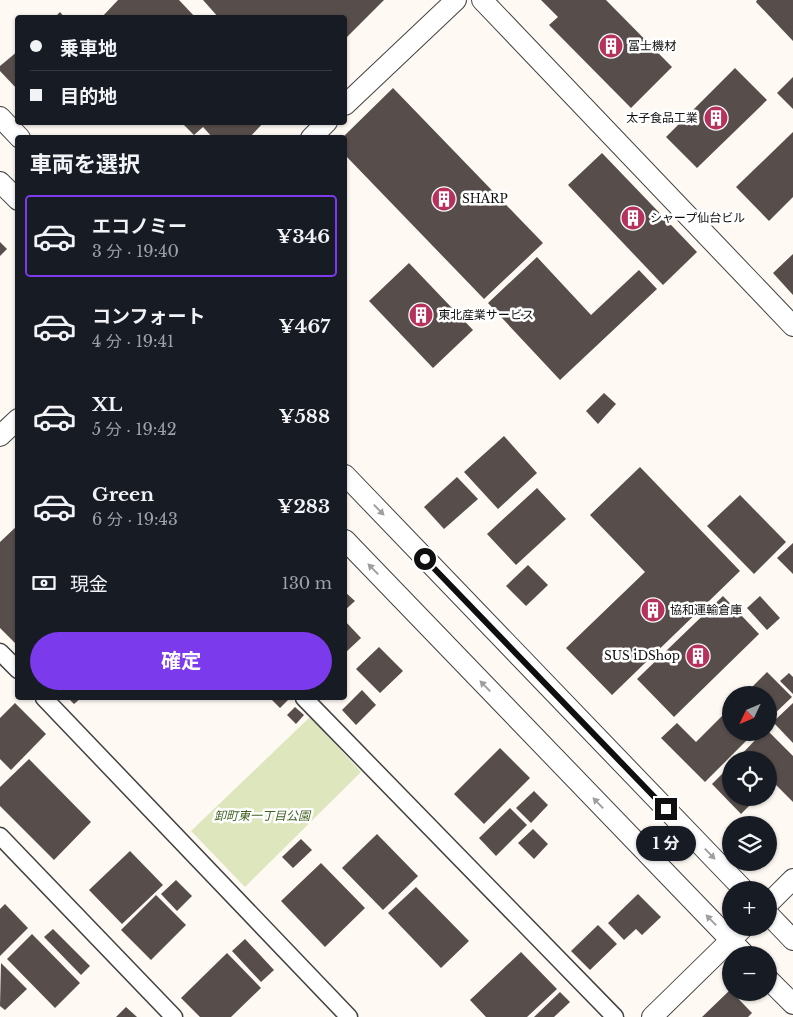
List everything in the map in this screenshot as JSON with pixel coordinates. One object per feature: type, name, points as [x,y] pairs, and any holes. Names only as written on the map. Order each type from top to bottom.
[{"type":"street","points":[[347,103],[456,0]]},
{"type":"street","points":[[482,0],[793,326]]},
{"type":"street","points":[[0,117],[17,135]]},
{"type":"street","points":[[314,135],[324,125]]},
{"type":"street","points":[[0,182],[15,197]]},
{"type":"street","points":[[0,436],[15,422]]},
{"type":"street","points":[[347,477],[735,881]]},
{"type":"street","points":[[347,542],[722,920]]},
{"type":"street","points":[[0,652],[15,667]]},
{"type":"street","points":[[46,700],[349,1017]]},
{"type":"street","points":[[306,700],[615,1017]]},
{"type":"street","points":[[0,836],[174,1017]]},
{"type":"street","points":[[777,894],[793,879]]},
{"type":"street","points":[[777,923],[793,940]]},
{"type":"street","points":[[652,1017],[734,936]]},
{"type":"street","points":[[777,988],[793,1004]]},
{"type":"green space","name":"卸町東一丁目公園","points":[[310,717],[361,772],[245,887],[191,831]]},
{"type":"building","points":[[118,0],[179,0],[193,15],[104,15]]},
{"type":"building","points":[[203,0],[384,0],[347,37],[347,15],[216,15]]},
{"type":"building","name":"冨士機材","points":[[541,0],[606,0],[672,67],[631,108],[549,25],[558,17]]},
{"type":"building","points":[[757,0],[793,0],[793,41],[756,2]]},
{"type":"building","points":[[15,54],[15,87],[0,71],[0,66]]},
{"type":"building","name":"太子食品工業","points":[[735,68],[767,100],[697,168],[666,137]]},
{"type":"building","points":[[793,77],[793,109],[777,93]]},
{"type":"building","name":"SHARP","points":[[393,88],[543,243],[484,299],[347,157],[347,135],[345,135]]},
{"type":"building","points":[[184,125],[261,125],[252,135],[210,135],[203,127],[194,135]]},
{"type":"building","points":[[793,132],[793,197],[769,221],[736,187]]},
{"type":"building","name":"シャープ仙台ビル","points":[[602,153],[697,252],[663,285],[568,185]]},
{"type":"building","points":[[0,242],[7,249],[0,256]]},
{"type":"building","points":[[793,254],[793,295],[773,273]]},
{"type":"building","points":[[537,257],[591,315],[639,270],[657,289],[560,380],[488,303]]},
{"type":"building","name":"東北産業サービス","points":[[409,263],[473,330],[433,368],[369,301]]},
{"type":"building","points":[[604,393],[616,404],[598,424],[586,411]]},
{"type":"building","points":[[504,436],[537,473],[498,509],[464,472]]},
{"type":"building","name":"協和運輸倉庫","points":[[640,467],[740,571],[612,695],[566,648],[645,572],[590,515]]},
{"type":"building","points":[[457,477],[478,499],[444,529],[424,507]]},
{"type":"building","points":[[537,488],[566,519],[516,565],[487,534]]},
{"type":"building","points":[[740,495],[786,542],[754,574],[707,526]]},
{"type":"building","points":[[15,528],[15,643],[0,628],[0,542]]},
{"type":"building","points":[[793,543],[793,574],[777,558]]},
{"type":"building","points":[[528,565],[548,585],[526,606],[506,586]]},
{"type":"building","points":[[347,594],[355,601],[347,608]]},
{"type":"building","name":"SUS iDShop","points":[[723,596],[759,634],[674,717],[637,679]]},
{"type":"building","points":[[760,596],[780,618],[767,630],[747,608]]},
{"type":"building","points":[[347,623],[361,638],[347,651]]},
{"type":"building","points":[[379,647],[403,671],[380,693],[356,669]]},
{"type":"building","points":[[767,672],[792,697],[778,710],[778,686],[753,686]]},
{"type":"building","points":[[789,673],[793,677],[793,694],[780,681]]},
{"type":"building","points":[[362,690],[376,705],[356,725],[342,710]]},
{"type":"building","points":[[70,700],[79,700],[74,704]]},
{"type":"building","points":[[272,700],[288,700],[280,708]]},
{"type":"building","points":[[15,703],[46,734],[11,770],[0,759],[0,718]]},
{"type":"building","points":[[793,703],[793,743],[778,727],[778,717]]},
{"type":"building","points":[[295,707],[304,715],[296,724],[287,715]]},
{"type":"building","points":[[722,716],[722,741],[746,741],[736,751],[722,751],[722,765],[705,782],[661,738],[677,723],[696,742]]},
{"type":"building","points":[[754,741],[778,741],[793,756],[793,802],[777,786],[777,751],[745,751]]},
{"type":"building","points":[[500,748],[530,778],[484,824],[454,794]]},
{"type":"building","points":[[29,759],[91,822],[54,860],[0,806],[0,787]]},
{"type":"building","points":[[722,774],[722,794],[712,784]]},
{"type":"building","points":[[534,791],[548,805],[531,823],[516,808]]},
{"type":"building","points":[[733,806],[749,806],[741,814]]},
{"type":"building","points":[[510,808],[527,825],[496,856],[479,838]]},
{"type":"building","points":[[533,829],[548,844],[534,859],[518,843]]},
{"type":"building","points":[[377,834],[418,876],[383,910],[342,868]]},
{"type":"building","points":[[301,839],[312,850],[293,868],[282,857]]},
{"type":"building","points":[[130,851],[163,885],[122,924],[89,890]]},
{"type":"building","points":[[321,863],[365,908],[325,947],[281,901]]},
{"type":"building","points":[[176,880],[192,896],[177,911],[161,894]]},
{"type":"building","points":[[416,887],[469,941],[441,968],[388,913]]},
{"type":"building","points":[[638,894],[661,917],[642,935],[636,929],[624,940],[608,923]]},
{"type":"building","points":[[156,895],[186,925],[151,960],[121,930]]},
{"type":"building","points":[[5,904],[28,928],[0,956],[0,909]]},
{"type":"building","points":[[598,925],[617,944],[590,970],[571,951]]},
{"type":"building","points":[[53,929],[90,966],[81,975],[44,937]]},
{"type":"building","points":[[32,934],[80,983],[55,1008],[7,959]]},
{"type":"building","points":[[245,939],[274,970],[261,982],[232,951]]},
{"type":"building","points":[[521,952],[557,989],[527,1017],[486,1017],[470,1000]]},
{"type":"building","points":[[227,953],[261,988],[231,1017],[200,1017],[181,998]]},
{"type":"building","points":[[1,963],[27,989],[5,1010],[0,1006]]},
{"type":"building","points":[[560,992],[570,1002],[554,1017],[534,1017]]},
{"type":"building","points":[[722,998],[722,1001],[741,1001],[752,1013],[748,1017],[702,1017]]},
{"type":"building","points":[[126,1007],[137,1017],[116,1017]]},
{"type":"place","name":"冨士機材","points":[[611,46]]},
{"type":"place","name":"太子食品工業","points":[[716,118]]},
{"type":"place","name":"SHARP","points":[[444,199]]},
{"type":"place","name":"シャープ仙台ビル","points":[[633,218]]},
{"type":"place","name":"東北産業サービス","points":[[421,315]]},
{"type":"place","name":"協和運輸倉庫","points":[[653,610]]},
{"type":"place","name":"SUS iDShop","points":[[698,656]]},
{"type":"route","points":[[425,559],[666,809]]}]
